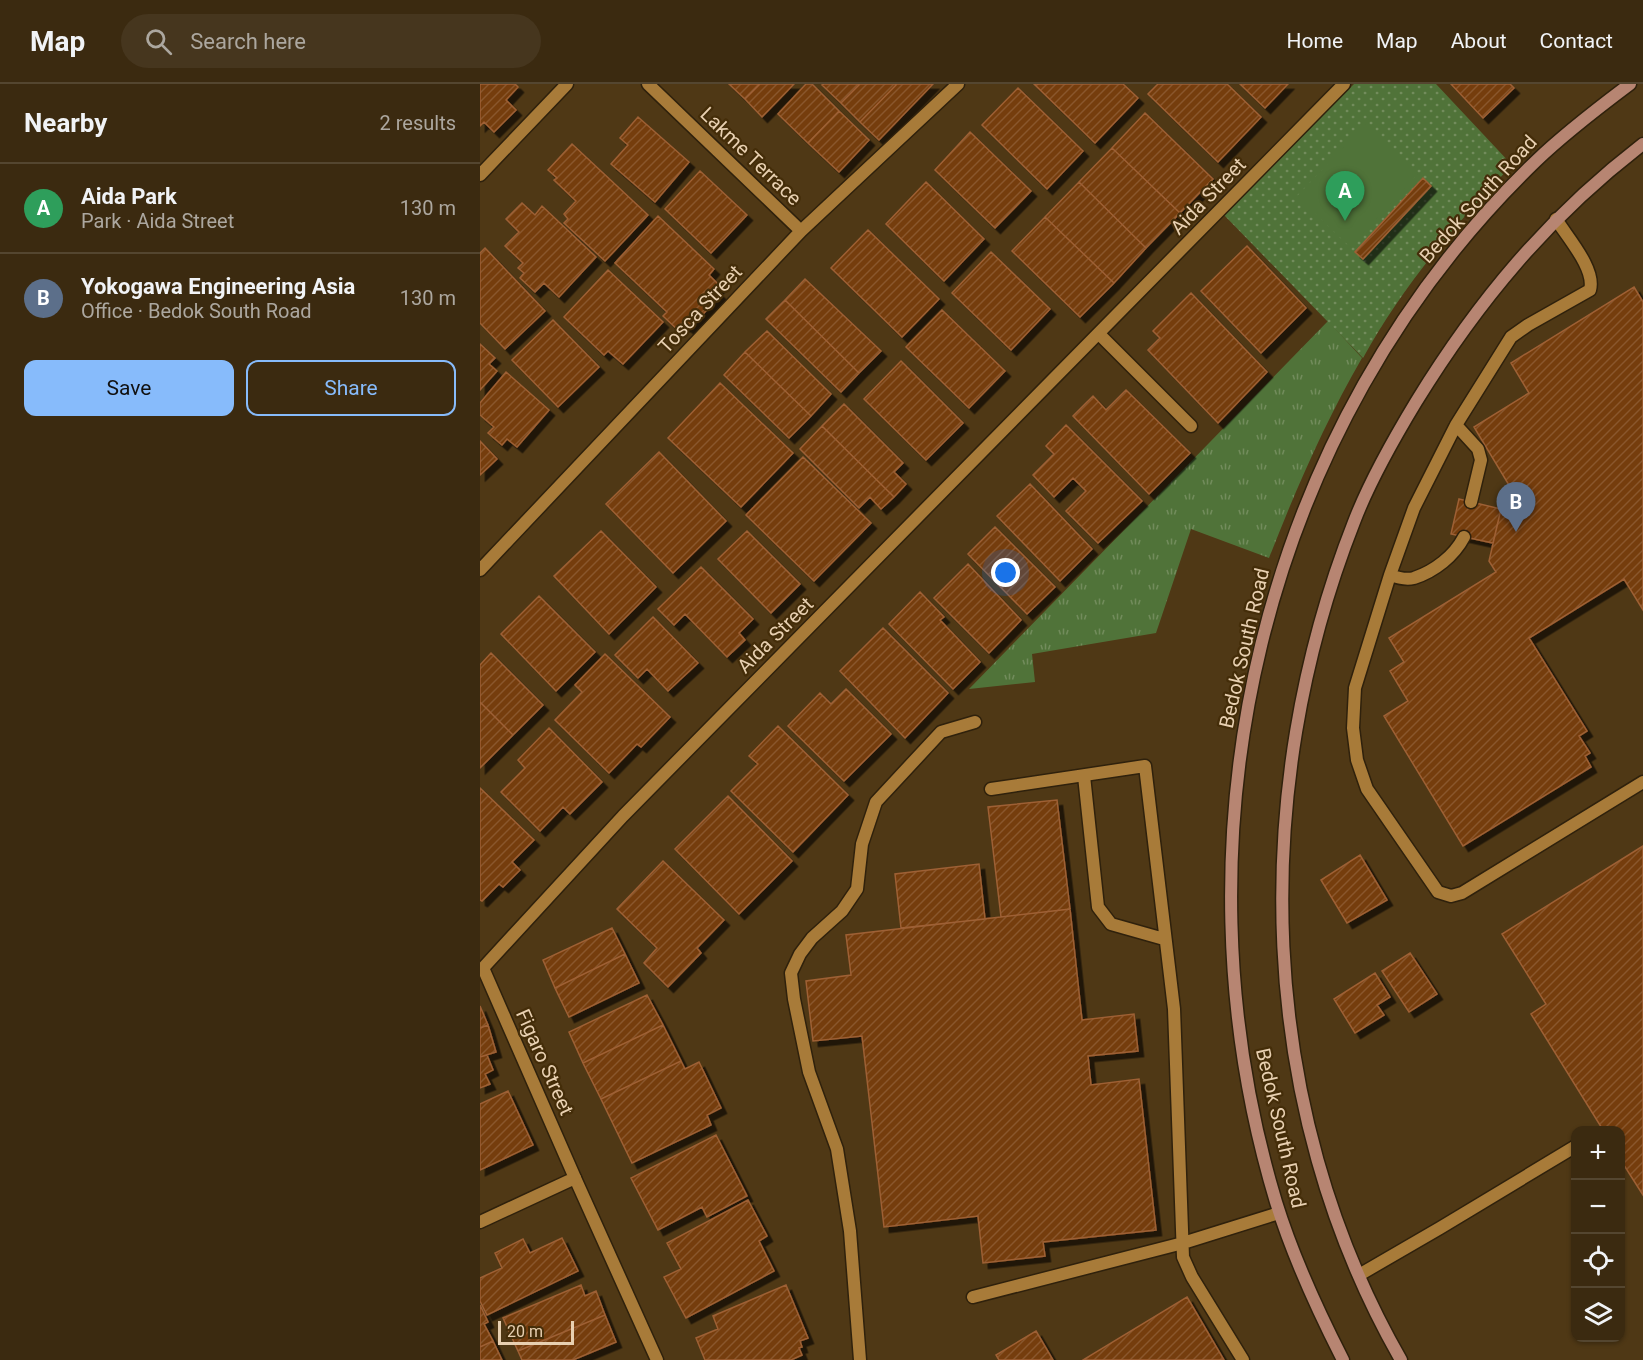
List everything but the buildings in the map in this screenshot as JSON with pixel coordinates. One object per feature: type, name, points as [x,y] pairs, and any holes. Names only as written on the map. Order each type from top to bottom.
[{"type":"main road","name":"Bedok South Road","points":[[1342,1360],[1296,1260],[1279,1213],[1257,1128],[1243,1058],[1230,912],[1231,836],[1251,686],[1272,600],[1306,503],[1349,410],[1383,352],[1423,292],[1468,234],[1522,175],[1551,147],[1630,84]]},
{"type":"main road","name":"Bedok South Road","points":[[1401,1360],[1359,1275],[1327,1190],[1307,1121],[1294,1056],[1281,920],[1283,853],[1290,770],[1304,694],[1323,610],[1354,522],[1395,437],[1466,325],[1508,272],[1556,219],[1643,144]]},
{"type":"street","points":[[480,175],[567,84]]},
{"type":"street","name":"Lakme Terrace","points":[[648,84],[801,231]]},
{"type":"street","name":"Tosca Street","points":[[480,570],[801,231],[958,84]]},
{"type":"street","name":"Aida Street","points":[[482,965],[623,816],[1344,84]]},
{"type":"street","points":[[1556,219],[1589,271],[1592,282],[1590,290],[1511,337],[1456,425],[1414,508],[1390,575],[1355,688],[1353,728],[1357,760],[1367,789],[1438,892],[1451,896],[1462,893],[1643,782]]},
{"type":"street","points":[[1099,334],[1191,426]]},
{"type":"street","points":[[1456,425],[1478,449],[1481,460],[1471,502]]},
{"type":"street","points":[[1390,575],[1402,579],[1413,578],[1431,569],[1456,551],[1464,537]]},
{"type":"street","points":[[860,1360],[850,1231],[837,1149],[809,1072],[791,973],[800,954],[812,938],[842,911],[857,890],[862,844],[876,802],[941,732],[975,722]]},
{"type":"street","points":[[991,789],[1145,766],[1174,1009],[1183,1257],[1192,1277],[1243,1360]]},
{"type":"street","points":[[1084,776],[1098,908],[1111,924],[1164,939]]},
{"type":"street","name":"Figaro Street","points":[[482,965],[657,1360]]},
{"type":"street","points":[[1359,1275],[1571,1148]]},
{"type":"street","points":[[480,1222],[575,1178]]},
{"type":"street","points":[[973,1298],[1183,1242],[1279,1213]]},
{"type":"green space","points":[[1354,84],[1436,84],[1512,165],[1431,257],[1395,306],[1363,358],[1224,215]]},
{"type":"green space","points":[[1366,124],[1418,174],[1350,247],[1297,196]]},
{"type":"green space","points":[[1328,321],[1362,358],[1312,456],[1269,558],[1191,529],[1156,633],[1032,654],[1035,682],[969,689]]},
{"type":"place","name":"Aida Park","points":[[1345,221]]},
{"type":"place","name":"Yokogawa Engineering Asia","points":[[1516,532]]}]
